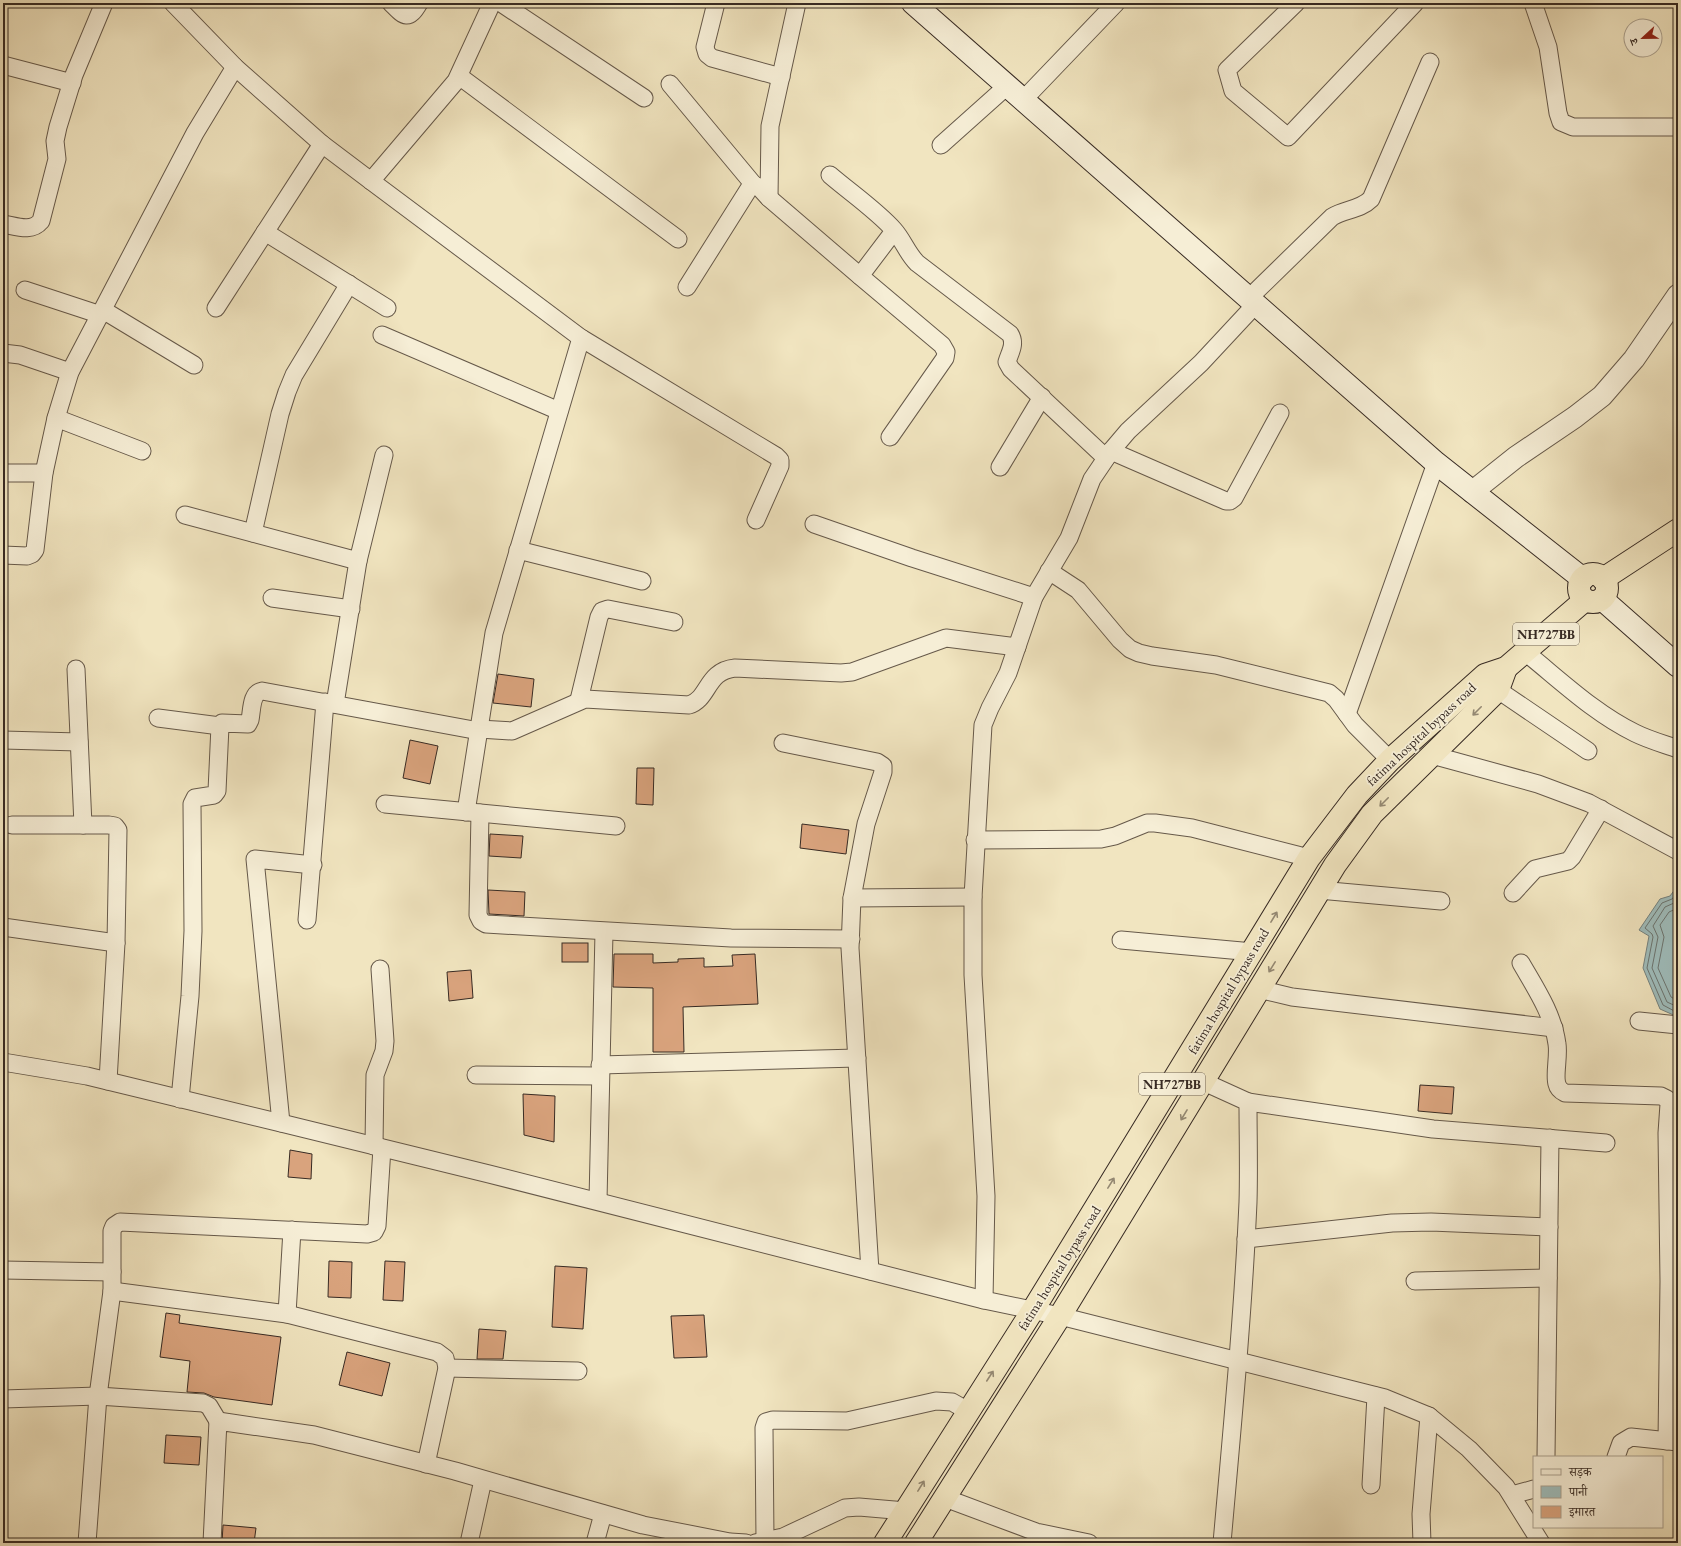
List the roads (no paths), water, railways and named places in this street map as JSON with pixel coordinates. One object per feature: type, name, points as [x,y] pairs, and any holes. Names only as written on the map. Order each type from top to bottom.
[{"type":"highway","name":"fatima hospital bypass road","points":[[885,1543],[1033,1310],[1309,858],[1357,795],[1390,760],[1485,675],[1506,668],[1593,589],[1678,530]]},
{"type":"highway","name":"fatima hospital bypass road","points":[[916,1543],[1060,1316],[1204,1082],[1258,989],[1319,890],[1372,814],[1498,690],[1506,668]]},
{"type":"highway","points":[[1138,1138],[1161,1152]]},
{"type":"main road","points":[[914,4],[1436,463],[1593,589],[1678,666]]},
{"type":"street","points":[[3,224],[30,228],[36,227],[41,222],[57,159],[55,141],[58,127],[72,83],[104,3]]},
{"type":"street","points":[[174,3],[235,67],[322,144],[371,181],[581,338],[776,456],[780,460],[780,466],[756,520]]},
{"type":"street","points":[[391,3],[402,14],[407,16],[413,13],[419,3]]},
{"type":"street","points":[[371,181],[459,76],[492,3]]},
{"type":"street","points":[[501,3],[644,98]]},
{"type":"street","points":[[716,3],[705,47],[707,54],[712,58],[781,77]]},
{"type":"street","points":[[769,198],[770,126],[797,3]]},
{"type":"street","points":[[1024,100],[1116,3]]},
{"type":"street","points":[[1296,3],[1227,70],[1233,91],[1288,137],[1415,3]]},
{"type":"street","points":[[1532,3],[1548,47],[1558,113],[1561,122],[1573,127],[1678,126]]},
{"type":"street","points":[[984,1300],[986,1196],[973,975],[972,896],[983,725],[1008,673],[1034,597],[1069,538],[1092,479],[1128,431],[1201,363],[1253,301],[1332,216],[1361,207],[1371,199],[1430,62]]},
{"type":"street","points":[[3,65],[72,83]]},
{"type":"street","points":[[3,555],[27,556],[32,554],[35,550],[44,473],[56,418],[70,372],[195,133],[235,67]]},
{"type":"street","points":[[459,76],[678,239]]},
{"type":"street","points":[[670,84],[754,185],[759,187],[769,198],[942,345],[946,352],[945,358],[890,437]]},
{"type":"street","points":[[941,145],[1007,86]]},
{"type":"street","points":[[216,308],[322,144]]},
{"type":"street","points":[[830,175],[894,231],[902,241],[908,253],[917,263],[1010,334],[1014,340],[1014,345],[1008,362],[1011,369],[1109,455],[1226,502],[1234,498],[1280,413]]},
{"type":"street","points":[[687,287],[750,187],[754,185]]},
{"type":"street","points":[[860,276],[894,231]]},
{"type":"street","points":[[265,232],[387,308]]},
{"type":"street","points":[[253,533],[280,414],[287,392],[294,375],[350,284]]},
{"type":"street","points":[[25,290],[102,312],[194,365]]},
{"type":"street","points":[[1472,492],[1516,457],[1575,417],[1602,396],[1634,359],[1678,295]]},
{"type":"street","points":[[382,335],[559,411]]},
{"type":"street","points":[[581,338],[494,633],[479,730],[473,812],[478,915],[481,921],[486,924],[604,932],[731,938],[851,939]]},
{"type":"street","points":[[3,353],[20,355],[70,372]]},
{"type":"street","points":[[1000,467],[1042,397]]},
{"type":"street","points":[[56,418],[142,451]]},
{"type":"street","points":[[307,920],[330,703],[351,609],[358,561],[384,455]]},
{"type":"street","points":[[1347,714],[1436,463]]},
{"type":"street","points":[[3,473],[44,473]]},
{"type":"street","points":[[185,516],[358,561]]},
{"type":"street","points":[[814,524],[912,558],[1034,597]]},
{"type":"street","points":[[518,550],[642,581]]},
{"type":"street","points":[[1049,571],[1078,590],[1120,640],[1134,651],[1152,656],[1216,665],[1329,693],[1390,760]]},
{"type":"street","points":[[272,598],[351,609]]},
{"type":"street","points":[[579,700],[599,616],[602,611],[608,609],[674,622]]},
{"type":"street","points":[[180,1099],[190,996],[193,931],[192,804],[195,798],[214,795],[217,790],[220,726],[225,722],[248,724],[255,695],[258,692],[262,691],[479,730],[512,731],[579,700],[592,698],[689,705],[694,703],[713,679],[726,668],[841,673],[852,672],[946,638],[1017,646]]},
{"type":"street","points":[[1525,652],[1587,702],[1616,723],[1636,734],[1678,749]]},
{"type":"street","points":[[76,670],[83,825]]},
{"type":"street","points":[[1498,690],[1588,751]]},
{"type":"street","points":[[158,718],[220,726]]},
{"type":"street","points":[[3,740],[79,742]]},
{"type":"street","points":[[784,743],[877,762],[883,766],[883,772],[866,824],[852,898],[851,939],[870,1271]]},
{"type":"street","points":[[1432,756],[1538,784],[1589,803],[1678,851]]},
{"type":"street","points":[[385,804],[616,826]]},
{"type":"street","points":[[1513,893],[1534,869],[1568,860],[1601,810]]},
{"type":"street","points":[[975,840],[1101,839],[1115,836],[1147,823],[1155,823],[1192,828],[1309,858]]},
{"type":"street","points":[[12,825],[109,825],[115,826],[118,830],[116,943],[108,1081]]},
{"type":"street","points":[[281,1123],[255,859],[313,865]]},
{"type":"street","points":[[1319,890],[1441,901]]},
{"type":"street","points":[[852,898],[972,896]]},
{"type":"street","points":[[3,927],[116,943]]},
{"type":"street","points":[[598,1201],[604,932]]},
{"type":"street","points":[[1121,940],[1253,952]]},
{"type":"street","points":[[1521,963],[1541,996],[1554,1028],[1558,1049],[1556,1084],[1560,1090],[1565,1093],[1661,1096],[1667,1099],[1668,1104],[1672,1134],[1669,1282],[1673,1442],[1630,1437],[1621,1443],[1616,1456]]},
{"type":"street","points":[[87,1543],[98,1396],[112,1291],[112,1231],[114,1226],[120,1222],[367,1234],[374,1232],[378,1226],[378,1147],[375,1075],[384,1051],[385,1041],[380,969]]},
{"type":"street","points":[[1258,989],[1292,997],[1554,1028]]},
{"type":"street","points":[[1639,1021],[1678,1025]]},
{"type":"street","points":[[476,1075],[600,1071],[857,1058]]},
{"type":"street","points":[[3,1062],[108,1081],[281,1123],[598,1201],[984,1300],[1060,1316],[1376,1396],[1429,1416],[1469,1449],[1506,1487],[1541,1543]]},
{"type":"street","points":[[1204,1082],[1248,1102],[1433,1129],[1606,1143]]},
{"type":"street","points":[[1222,1543],[1238,1362],[1246,1239],[1248,1201],[1248,1102]]},
{"type":"street","points":[[1546,1456],[1550,1138]]},
{"type":"street","points":[[1246,1239],[1392,1223],[1431,1222],[1549,1227]]},
{"type":"street","points":[[287,1314],[292,1230]]},
{"type":"street","points":[[3,1270],[112,1272]]},
{"type":"street","points":[[1415,1281],[1548,1278]]},
{"type":"street","points":[[112,1291],[287,1314],[437,1352],[445,1358],[447,1368],[426,1464]]},
{"type":"street","points":[[447,1368],[578,1371]]},
{"type":"street","points":[[3,1399],[98,1396],[204,1403],[209,1406],[218,1421],[212,1543]]},
{"type":"street","points":[[1371,1485],[1376,1396]]},
{"type":"street","points":[[906,1511],[845,1508],[783,1537],[759,1542],[764,1428],[766,1422],[773,1420],[847,1421],[936,1401],[952,1402],[968,1411]]},
{"type":"street","points":[[1422,1543],[1421,1514],[1429,1416]]},
{"type":"street","points":[[218,1421],[314,1435],[426,1464],[643,1525],[730,1542],[746,1543]]},
{"type":"street","points":[[469,1543],[483,1480]]},
{"type":"street","points":[[1512,1495],[1533,1489]]},
{"type":"street","points":[[945,1498],[1036,1532],[1089,1543]]},
{"type":"street","points":[[595,1543],[603,1514]]},
{"type":"water","points":[[1678,887],[1678,1017],[1660,1009],[1643,968],[1649,936],[1639,930],[1660,899],[1670,896]]}]
